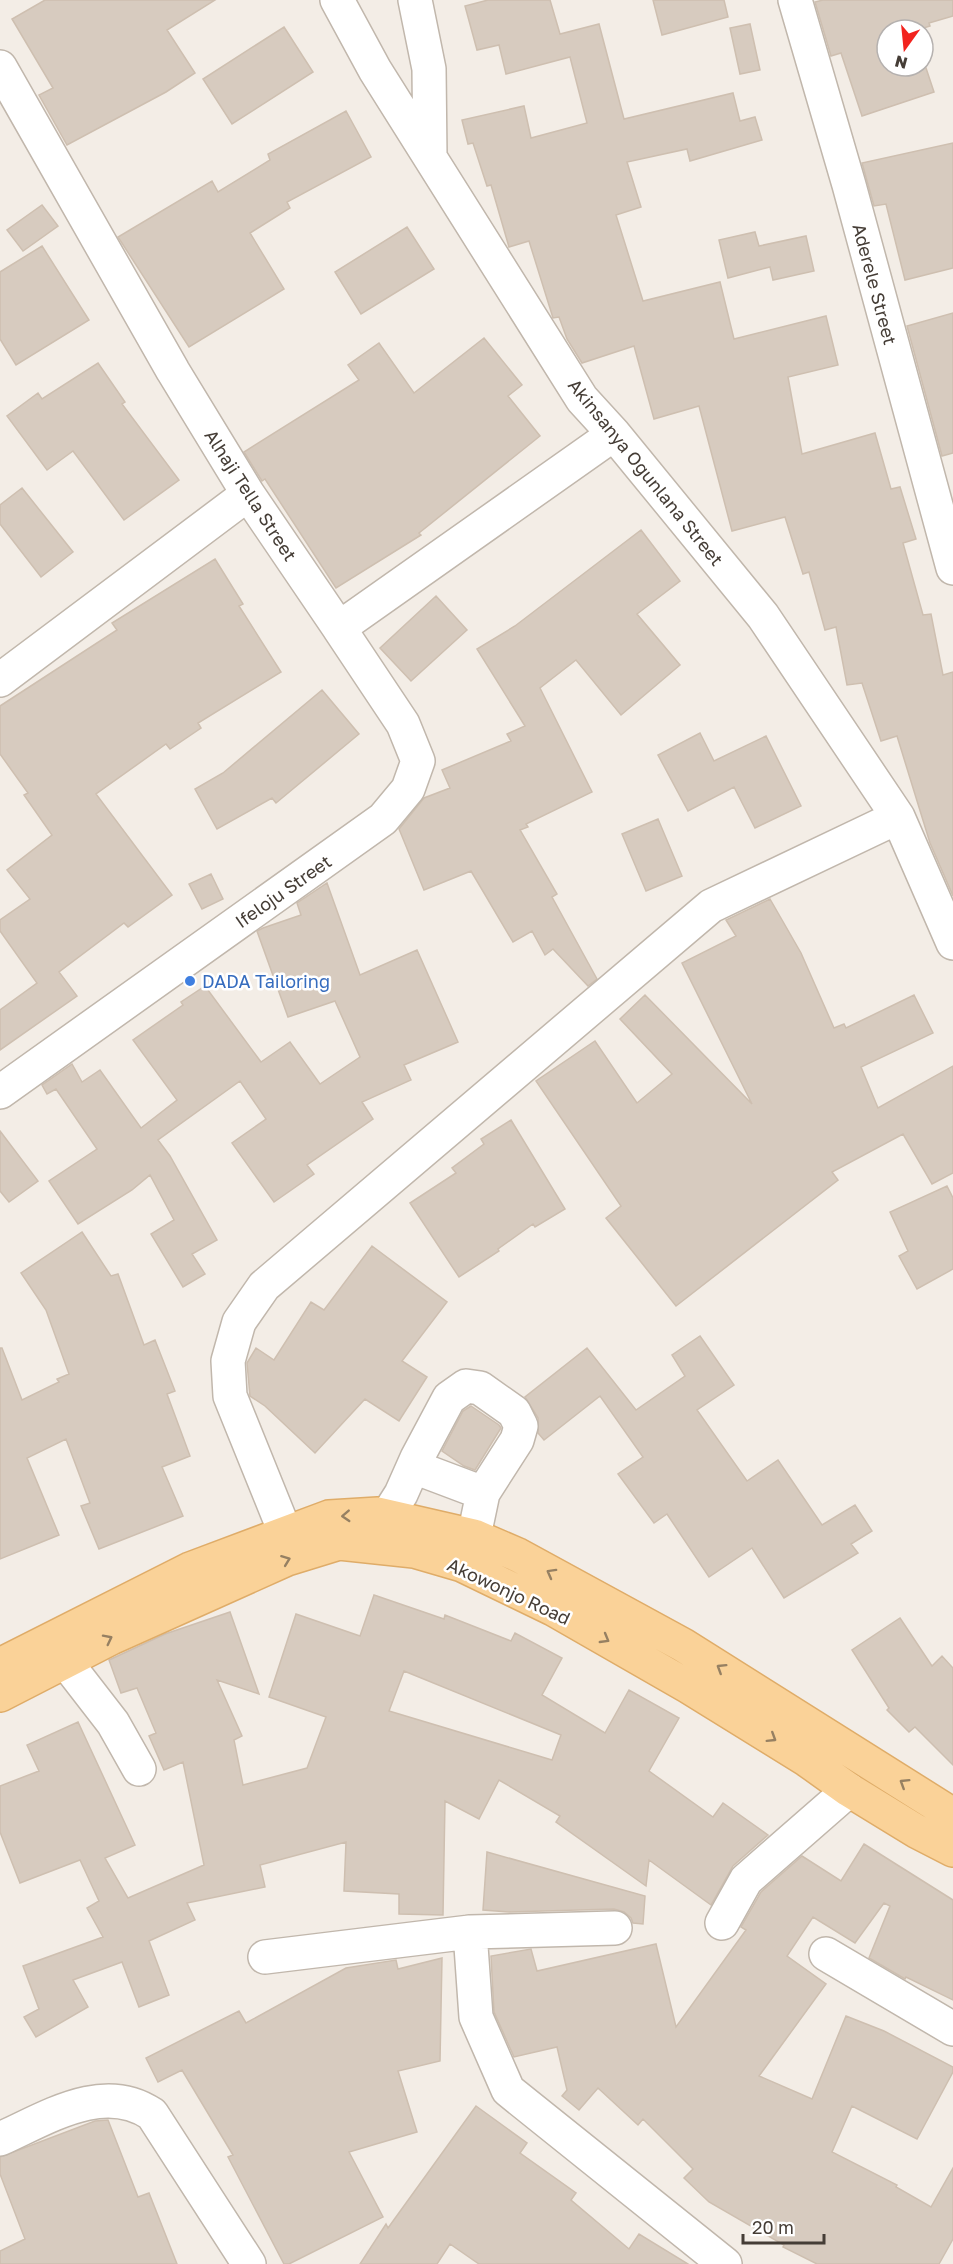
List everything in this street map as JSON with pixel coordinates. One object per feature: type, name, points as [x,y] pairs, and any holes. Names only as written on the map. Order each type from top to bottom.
[{"type":"main road","name":"Akowonjo Road","points":[[0,1665],[190,1569],[329,1517],[378,1514],[468,1550],[553,1609],[807,1760],[849,1790],[916,1831],[953,1850]]},
{"type":"main road","name":"Akowonjo Road","points":[[0,1695],[111,1638],[277,1563],[339,1543],[414,1551],[468,1550],[518,1555],[683,1645],[953,1815]]},
{"type":"street","name":"Akinsanya Ogunlana Street","points":[[337,0],[375,70],[582,399],[614,434],[763,616],[898,817],[953,943]]},
{"type":"street","points":[[415,0],[429,69],[430,157]]},
{"type":"street","name":"Aderele Street","points":[[795,0],[849,185],[953,568]]},
{"type":"street","name":"Alhaji Tella Street","points":[[0,67],[173,371],[248,494],[339,628]]},
{"type":"street","points":[[339,628],[614,434]]},
{"type":"street","points":[[0,680],[248,494]]},
{"type":"street","name":"Ifeloju Street","points":[[0,1092],[383,819],[408,789],[418,761],[403,724],[339,628]]},
{"type":"street","points":[[285,1532],[230,1396],[228,1361],[239,1322],[264,1286],[711,906],[898,817]]},
{"type":"street","points":[[387,1516],[401,1494],[449,1398],[466,1386],[480,1388],[514,1412],[520,1425],[517,1440],[483,1493],[468,1550]]},
{"type":"street","points":[[414,1467],[483,1493]]},
{"type":"street","points":[[65,1661],[113,1723],[139,1769]]},
{"type":"street","points":[[722,1923],[746,1880],[849,1790]]},
{"type":"street","points":[[264,1957],[470,1932],[615,1928]]},
{"type":"street","points":[[470,1932],[476,2017],[508,2090],[725,2264]]},
{"type":"street","points":[[826,1954],[953,2029]]},
{"type":"street","points":[[0,2139],[82,2103],[120,2101],[138,2104],[152,2114],[249,2264]]},
{"type":"building","points":[[45,0],[215,0],[167,30],[195,73],[166,92],[67,145],[39,95],[53,88],[12,19]]},
{"type":"building","points":[[488,0],[550,0],[560,34],[599,24],[624,119],[733,93],[740,121],[755,117],[762,140],[690,161],[687,149],[627,162],[641,207],[616,215],[643,301],[720,282],[734,339],[826,316],[838,365],[788,377],[802,454],[875,433],[891,489],[900,487],[916,539],[903,543],[923,615],[931,614],[943,675],[953,672],[953,896],[930,843],[897,736],[881,741],[862,683],[847,685],[836,627],[825,630],[809,572],[803,574],[785,517],[732,531],[699,406],[654,419],[634,346],[582,363],[567,339],[559,317],[553,318],[529,241],[509,247],[491,185],[487,186],[473,143],[468,144],[462,120],[524,106],[531,138],[587,123],[570,57],[506,74],[499,45],[477,50],[465,6]]},
{"type":"building","points":[[653,0],[724,0],[728,17],[662,35]]},
{"type":"building","points":[[823,0],[953,0],[953,16],[935,21],[935,18],[875,18],[875,78],[929,78],[934,92],[862,116],[841,53],[831,56],[815,2]]},
{"type":"building","points":[[750,24],[760,70],[740,74],[730,28]]},
{"type":"building","points":[[284,27],[313,72],[232,124],[203,79]]},
{"type":"building","points":[[346,111],[371,157],[287,202],[290,208],[250,233],[284,289],[189,347],[118,237],[212,181],[218,192],[270,160],[268,154]]},
{"type":"building","points":[[953,143],[953,268],[905,280],[886,204],[874,206],[862,163]]},
{"type":"building","points":[[42,205],[58,226],[23,251],[7,230]]},
{"type":"building","points":[[407,227],[434,269],[361,314],[335,272]]},
{"type":"building","points":[[755,232],[759,246],[806,236],[814,271],[773,280],[770,267],[728,278],[719,240]]},
{"type":"building","points":[[42,246],[89,320],[16,365],[0,339],[0,272]]},
{"type":"building","points":[[953,313],[953,453],[942,456],[907,326]]},
{"type":"building","points":[[484,338],[522,385],[508,396],[540,436],[419,533],[421,535],[336,588],[265,479],[262,481],[244,452],[359,380],[348,365],[379,343],[414,393]]},
{"type":"building","points":[[98,363],[125,402],[122,404],[179,480],[124,520],[73,451],[47,470],[7,416],[38,393],[42,399]]},
{"type":"building","points":[[22,488],[73,552],[41,577],[0,524],[0,505]]},
{"type":"building","points":[[641,530],[680,581],[637,614],[680,665],[621,715],[576,660],[540,688],[592,792],[526,824],[528,827],[520,830],[557,894],[552,897],[597,979],[588,986],[553,949],[545,955],[532,931],[513,942],[471,871],[424,890],[399,829],[424,798],[450,788],[442,770],[511,741],[507,734],[525,726],[477,649],[515,626]]},
{"type":"building","points":[[215,559],[243,604],[239,606],[281,672],[198,723],[201,728],[170,749],[166,744],[96,794],[172,895],[128,927],[124,923],[59,972],[77,996],[0,1050],[0,1010],[37,983],[0,931],[0,920],[30,899],[7,870],[52,835],[24,795],[28,793],[0,754],[0,706],[117,630],[112,623]]},
{"type":"building","points":[[436,596],[467,630],[411,681],[380,648]]},
{"type":"building","points":[[322,690],[359,734],[276,803],[272,798],[217,829],[195,789],[223,773]]},
{"type":"building","points":[[700,733],[714,761],[766,736],[801,806],[755,828],[734,787],[688,811],[658,755]]},
{"type":"building","points":[[658,819],[682,876],[646,891],[622,834]]},
{"type":"building","points":[[211,874],[223,899],[202,909],[189,884]]},
{"type":"building","points":[[327,883],[360,975],[417,950],[458,1042],[404,1065],[411,1080],[362,1102],[373,1119],[307,1165],[314,1174],[274,1202],[232,1143],[266,1119],[240,1081],[158,1140],[170,1156],[217,1240],[192,1254],[205,1274],[183,1287],[151,1234],[174,1220],[150,1175],[132,1190],[78,1224],[49,1181],[97,1149],[56,1089],[47,1094],[42,1085],[72,1064],[82,1082],[100,1070],[141,1128],[177,1100],[133,1040],[183,1005],[181,1002],[205,986],[261,1062],[290,1042],[320,1084],[360,1057],[335,1001],[288,1017],[257,931],[301,915],[297,903]]},
{"type":"building","points":[[770,899],[801,953],[834,1028],[844,1024],[846,1028],[914,995],[933,1033],[861,1067],[878,1108],[953,1066],[953,1173],[932,1184],[903,1134],[832,1172],[838,1180],[676,1306],[606,1218],[621,1206],[536,1081],[595,1041],[637,1103],[672,1074],[620,1019],[645,995],[752,1104],[682,963],[736,936],[726,920]]},
{"type":"building","points":[[511,1120],[565,1209],[535,1227],[533,1224],[498,1249],[499,1251],[459,1277],[410,1203],[456,1173],[452,1168],[484,1144],[481,1139]]},
{"type":"building","points":[[0,1131],[38,1181],[9,1202],[0,1191]]},
{"type":"building","points":[[947,1186],[953,1198],[953,1269],[917,1289],[899,1256],[908,1251],[890,1212]]},
{"type":"building","points":[[82,1232],[111,1276],[118,1274],[144,1345],[155,1340],[175,1391],[167,1394],[190,1456],[162,1467],[183,1516],[99,1549],[81,1506],[90,1503],[66,1439],[27,1458],[59,1535],[0,1559],[0,1348],[2,1348],[22,1400],[59,1382],[57,1379],[69,1374],[46,1310],[21,1273]]},
{"type":"building","points":[[372,1246],[447,1302],[402,1361],[427,1377],[399,1421],[365,1399],[315,1453],[265,1406],[250,1396],[247,1363],[256,1348],[274,1360],[311,1302],[324,1310]]},
{"type":"building","points":[[700,1336],[734,1385],[697,1410],[747,1481],[778,1460],[822,1525],[855,1505],[872,1531],[851,1544],[858,1553],[784,1598],[752,1548],[709,1577],[667,1514],[654,1523],[618,1474],[643,1457],[600,1396],[544,1440],[538,1433],[538,1418],[525,1397],[587,1348],[636,1410],[685,1376],[672,1355]]},
{"type":"building","points":[[471,1406],[501,1428],[475,1470],[464,1466],[442,1451],[463,1411]]},
{"type":"building","points":[[374,1595],[444,1619],[445,1615],[511,1641],[515,1633],[562,1658],[542,1695],[605,1733],[629,1690],[679,1718],[649,1771],[713,1817],[723,1803],[768,1835],[733,1866],[711,1905],[649,1860],[646,1886],[556,1822],[560,1816],[499,1780],[479,1819],[445,1801],[443,1915],[399,1914],[399,1894],[344,1891],[346,1842],[260,1865],[265,1887],[187,1903],[195,1920],[149,1941],[169,1995],[139,2007],[122,1962],[73,1980],[88,2007],[36,2037],[24,2017],[39,2009],[23,1966],[103,1937],[87,1908],[99,1901],[80,1860],[20,1883],[0,1832],[0,1786],[39,1771],[27,1745],[78,1722],[135,1845],[105,1858],[128,1898],[204,1865],[183,1762],[164,1770],[149,1736],[156,1733],[137,1688],[121,1693],[109,1660],[165,1634],[230,1612],[259,1694],[217,1680],[242,1736],[234,1740],[243,1785],[307,1768],[326,1717],[269,1697],[296,1614],[360,1636]],"holes":[[[404,1671],[561,1735],[552,1760],[389,1711]]]},
{"type":"building","points":[[900,1618],[932,1666],[942,1656],[953,1668],[953,1765],[915,1727],[909,1732],[887,1710],[889,1708],[852,1650]]},
{"type":"building","points":[[864,1844],[953,1900],[953,2000],[906,1977],[905,1979],[869,1958],[890,1906],[884,1903],[855,1943],[813,1917],[787,1956],[826,1984],[759,2076],[812,2099],[846,2016],[884,2031],[953,2067],[953,2072],[917,2139],[852,2106],[832,2152],[897,2185],[896,2187],[931,2207],[953,2168],[953,2239],[939,2264],[817,2264],[783,2247],[784,2245],[709,2202],[684,2178],[693,2169],[643,2119],[638,2125],[598,2088],[579,2110],[562,2096],[567,2090],[557,2047],[514,2057],[494,2012],[491,1956],[531,1949],[537,1971],[656,1944],[676,2027],[746,1930],[741,1927],[761,1892],[802,1856],[841,1881]]},
{"type":"building","points":[[487,1852],[645,1896],[643,1924],[633,1923],[624,1912],[614,1909],[509,1912],[483,1910]]},
{"type":"building","points":[[442,1958],[440,2061],[398,2071],[417,2132],[349,2152],[383,2217],[289,2264],[284,2264],[228,2157],[233,2155],[182,2070],[158,2082],[146,2058],[239,2011],[246,2023],[346,1968],[396,1960],[398,1969]]},
{"type":"building","points":[[476,2106],[527,2143],[520,2153],[576,2193],[571,2200],[629,2249],[639,2234],[688,2264],[479,2264],[450,2244],[437,2264],[360,2264],[386,2224],[388,2228]]},
{"type":"building","points":[[108,2120],[138,2197],[149,2193],[177,2264],[0,2264],[0,2251],[25,2239],[0,2174],[0,2157],[95,2121]]},
{"type":"place","name":"DADA Tailoring","points":[[190,981]]}]
